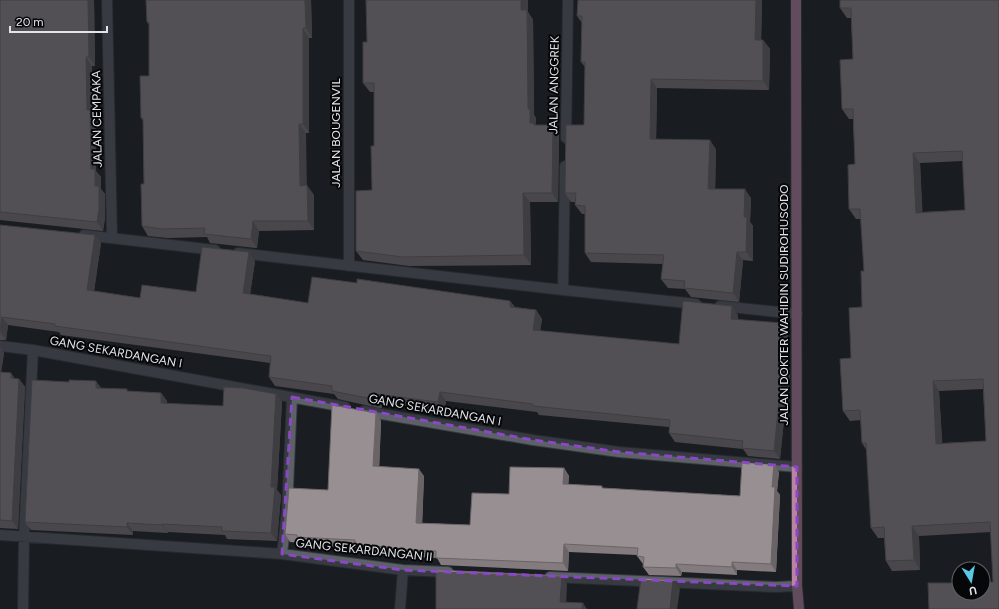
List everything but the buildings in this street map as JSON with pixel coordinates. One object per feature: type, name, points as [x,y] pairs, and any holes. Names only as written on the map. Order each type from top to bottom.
[{"type":"main road","name":"JALAN DOKTER WAHIDIN SUDIROHUSODO","points":[[796,0],[797,586],[799,609]]},
{"type":"street","name":"JALAN CEMPAKA","points":[[107,0],[112,238]]},
{"type":"street","name":"JALAN BOUGENVIL","points":[[349,0],[349,266]]},
{"type":"street","name":"JALAN ANGGREK","points":[[563,290],[568,0]]},
{"type":"street","points":[[75,234],[563,290],[797,314]]},
{"type":"street","name":"GANG SEKARDANGAN I","points":[[0,346],[33,350],[378,414],[540,441],[619,452],[797,467]]},
{"type":"street","points":[[23,609],[24,537],[33,350]]},
{"type":"street","points":[[282,554],[287,511],[292,397]]},
{"type":"street","name":"GANG SEKARDANGAN II","points":[[0,535],[282,554],[403,570],[458,572]]},
{"type":"street","points":[[400,609],[403,570]]},
{"type":"street","points":[[538,576],[797,586]]},
{"type":"highlighted area","points":[[292,397],[533,440],[619,452],[797,467],[797,586],[403,570],[282,554]]}]
